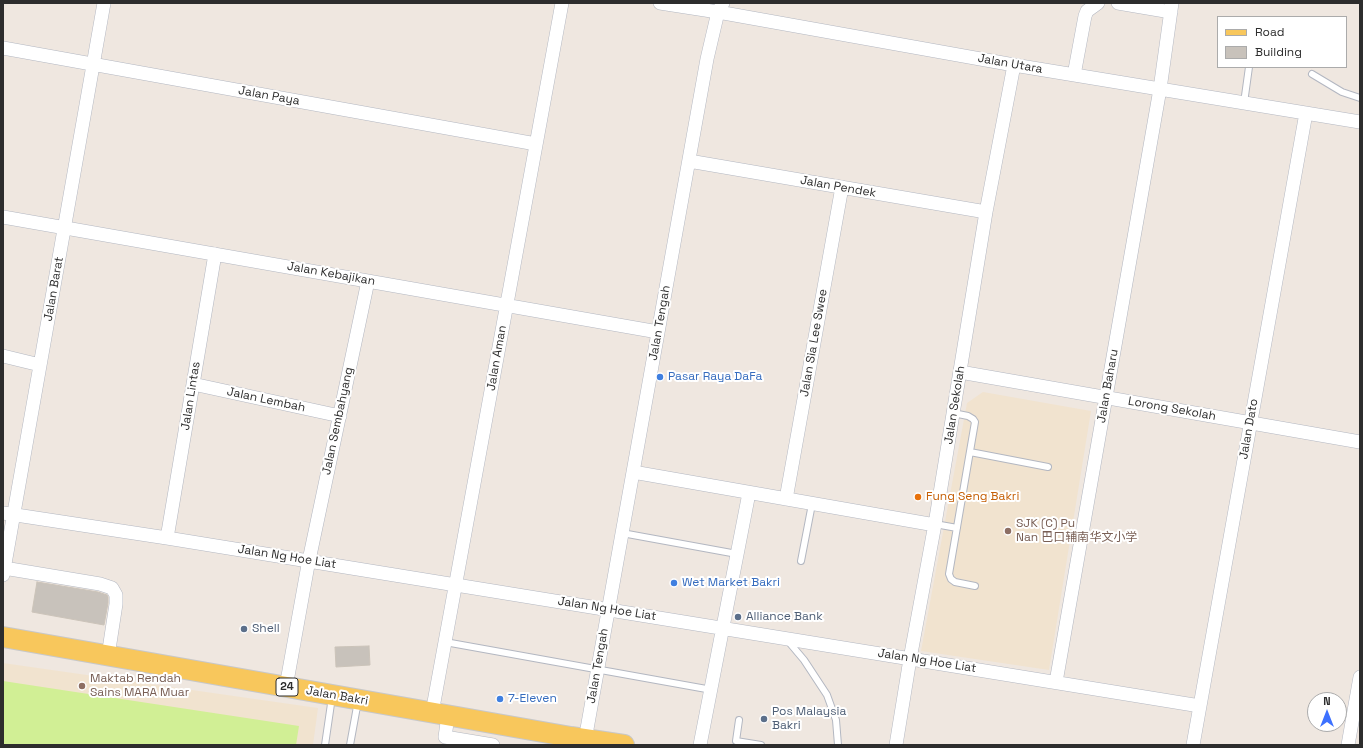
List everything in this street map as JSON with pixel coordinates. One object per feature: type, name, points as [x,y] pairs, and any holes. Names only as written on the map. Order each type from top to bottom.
[{"type":"main road","name":"Jalan Bakri","points":[[3,637],[440,714],[575,741],[624,745]]},
{"type":"street","name":"Jalan Barat","points":[[4,572],[8,514],[40,365],[104,3]]},
{"type":"street","name":"Jalan Aman","points":[[445,741],[440,714],[445,642],[562,3]]},
{"type":"street","name":"Jalan Utara","points":[[660,3],[720,7],[1014,65],[1360,122]]},
{"type":"street","points":[[1074,75],[1085,16],[1087,11],[1098,3]]},
{"type":"street","points":[[1118,3],[1171,8]]},
{"type":"street","name":"Jalan Tengah","points":[[575,741],[598,670],[707,60],[720,7]]},
{"type":"street","name":"Jalan Baharu","points":[[1056,682],[1160,89],[1171,8]]},
{"type":"street","name":"Jalan Paya","points":[[3,48],[536,144]]},
{"type":"street","name":"Jalan Sekolah","points":[[896,745],[910,659],[935,525],[986,212],[1014,65]]},
{"type":"street","name":"Jalan Dato","points":[[1193,745],[1306,113]]},
{"type":"street","name":"Jalan Pendek","points":[[689,161],[986,212]]},
{"type":"street","name":"Jalan Sia Lee Swee","points":[[786,499],[842,187]]},
{"type":"street","name":"Jalan Kebajikan","points":[[3,217],[658,332]]},
{"type":"street","name":"Jalan Lintas","points":[[167,538],[215,254]]},
{"type":"street","name":"Jalan Sembahyang","points":[[286,687],[308,566],[368,281]]},
{"type":"street","points":[[3,356],[40,365]]},
{"type":"street","name":"Lorong Sekolah","points":[[960,372],[1360,442]]},
{"type":"street","name":"Jalan Lembah","points":[[193,384],[340,416]]},
{"type":"street","points":[[633,472],[935,525]]},
{"type":"street","points":[[701,741],[749,493]]},
{"type":"street","name":"Jalan Ng Hoe Liat","points":[[8,514],[167,538],[308,566],[455,584],[1200,706]]},
{"type":"street","points":[[4,572],[100,584],[112,588],[116,595],[116,604],[108,656]]},
{"type":"street","points":[[1348,745],[1357,708],[1360,677]]},
{"type":"street","points":[[445,741],[492,745]]},
{"type":"lane","points":[[1244,103],[1249,68]]},
{"type":"lane","points":[[1312,74],[1342,92],[1360,98]]},
{"type":"lane","points":[[953,413],[968,416],[975,422],[949,576],[954,582],[975,586]]},
{"type":"lane","points":[[970,452],[1048,467]]},
{"type":"lane","points":[[801,561],[812,504]]},
{"type":"lane","points":[[935,525],[957,528]]},
{"type":"lane","points":[[622,534],[737,554]]},
{"type":"lane","points":[[787,639],[804,660],[827,695],[836,720],[838,745]]},
{"type":"lane","points":[[445,642],[712,690]]},
{"type":"lane","points":[[325,745],[332,695]]},
{"type":"lane","points":[[350,745],[359,700]]},
{"type":"lane","points":[[739,720],[736,741],[761,745]]},
{"type":"shaded area","name":"SJK (C) Pu Nan 巴口辅南华文小学","points":[[983,392],[1091,411],[1049,670],[921,651],[967,403]]},
{"type":"shaded area","name":"Maktab Rendah Sains MARA Muar","points":[[3,663],[318,708],[313,745],[3,745]]},
{"type":"green space","name":"Maktab Rendah Sains MARA Muar","points":[[3,681],[299,726],[296,745],[3,745]]},
{"type":"building","points":[[37,582],[98,592],[107,595],[108,603],[104,625],[32,612]]},
{"type":"building","points":[[369,646],[370,665],[336,667],[335,647]]},
{"type":"place","name":"Pasar Raya DaFa","points":[[660,377]]},
{"type":"place","name":"Fung Seng Bakri","points":[[918,497]]},
{"type":"place","name":"SJK (C) Pu Nan 巴口辅南华文小学","points":[[1008,531]]},
{"type":"place","name":"Wet Market Bakri","points":[[674,583]]},
{"type":"place","name":"Alliance Bank","points":[[738,617]]},
{"type":"place","name":"Shell","points":[[244,629]]},
{"type":"place","name":"Maktab Rendah Sains MARA Muar","points":[[82,686]]},
{"type":"place","name":"7-Eleven","points":[[500,699]]},
{"type":"place","name":"Pos Malaysia Bakri","points":[[764,719]]}]
